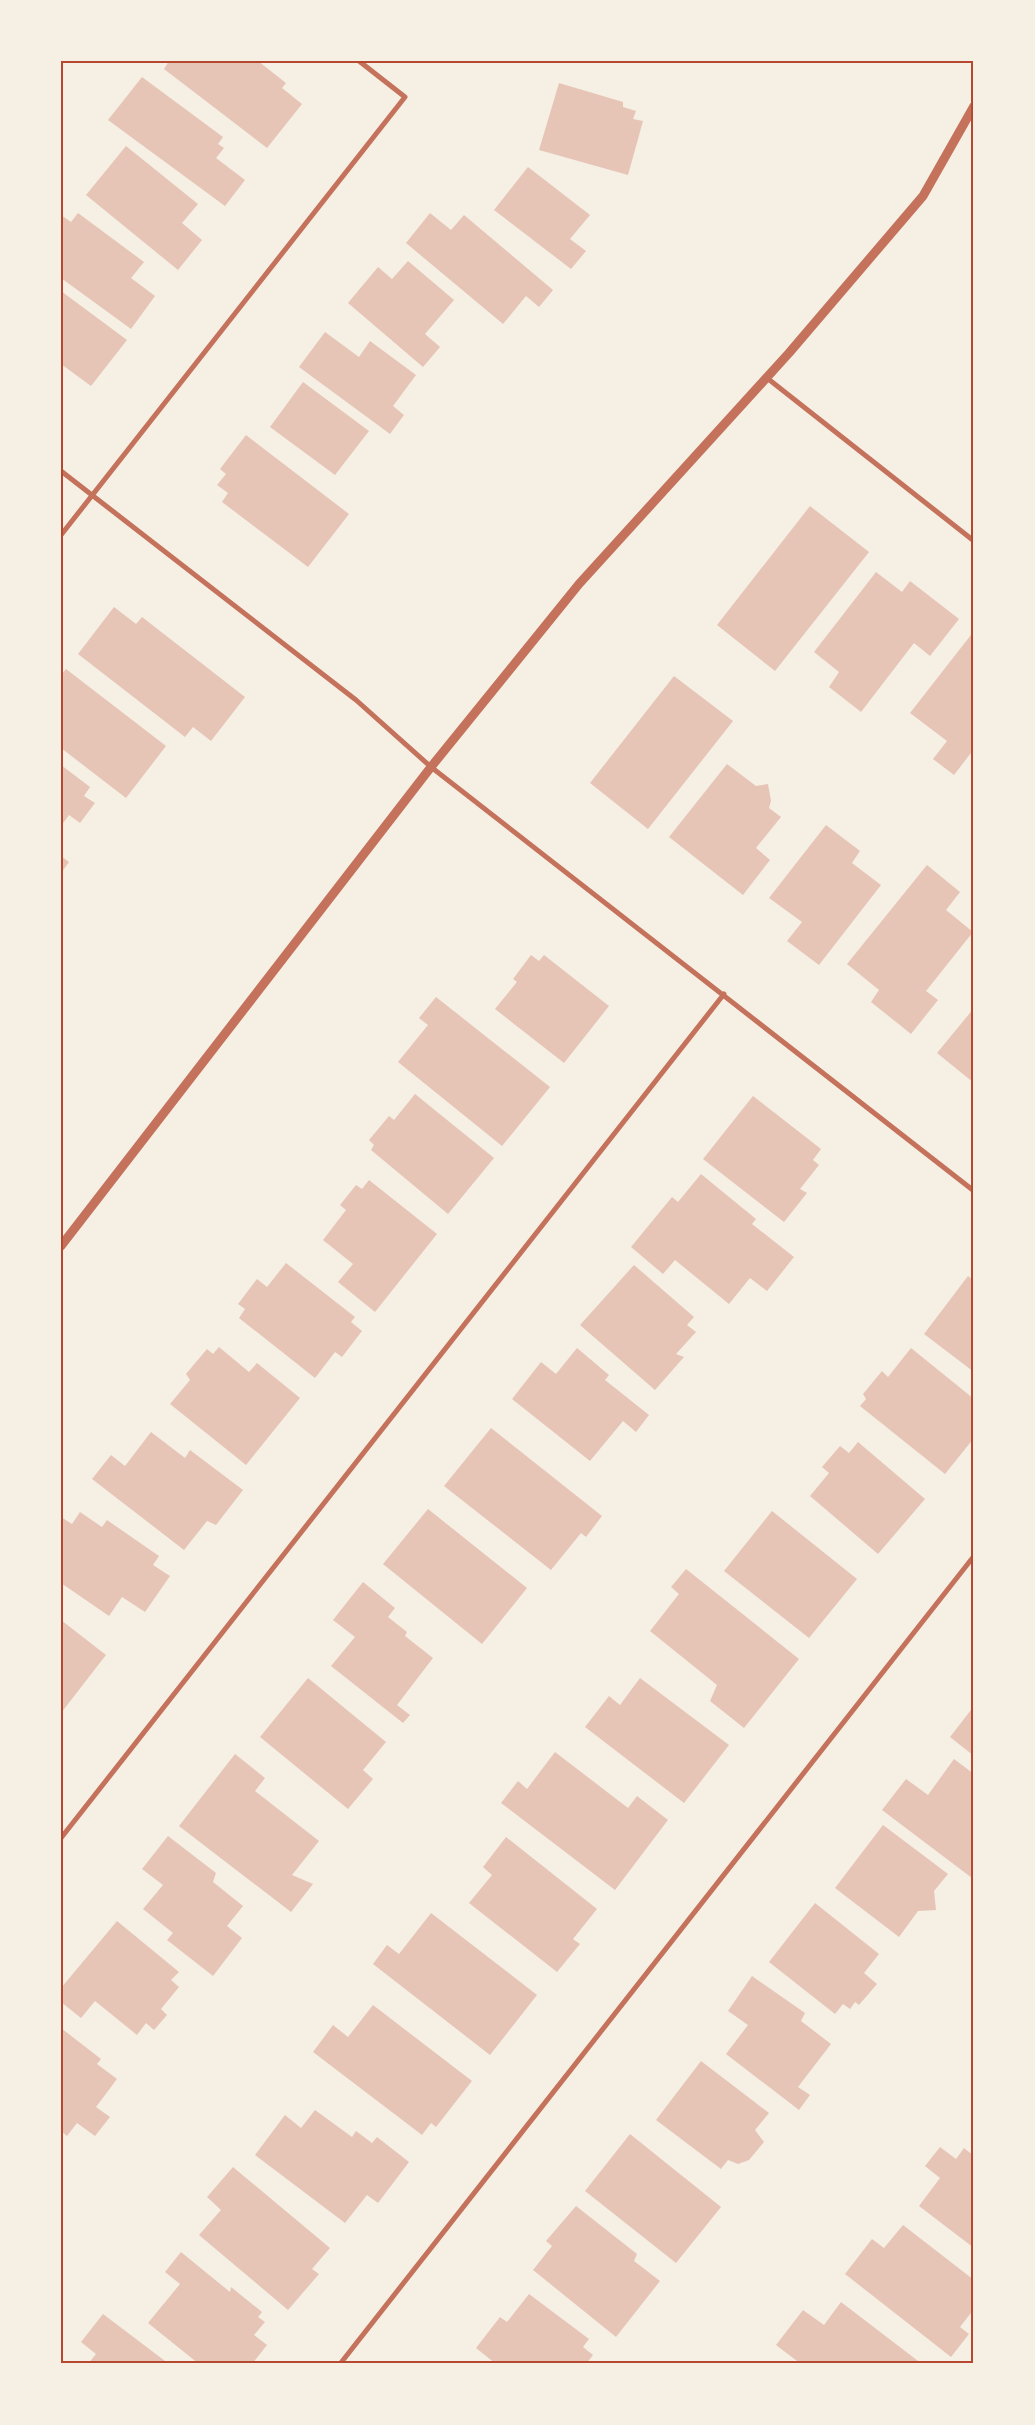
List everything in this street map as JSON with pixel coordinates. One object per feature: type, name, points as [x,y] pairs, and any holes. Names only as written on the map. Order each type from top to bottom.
[{"type":"street","points":[[61,536],[405,97],[359,61]]},
{"type":"street","points":[[61,1246],[431,767],[579,584],[767,378],[923,196],[974,106]]},
{"type":"street","points":[[767,378],[974,541]]},
{"type":"street","points":[[61,471],[356,700],[431,767],[974,1191]]},
{"type":"street","points":[[61,1838],[724,994]]},
{"type":"street","points":[[340,2364],[974,1556]]},
{"type":"building","points":[[169,61],[258,61],[286,83],[282,88],[302,104],[267,148],[164,69]]},
{"type":"building","points":[[142,77],[223,137],[218,144],[224,148],[216,158],[245,180],[225,206],[108,120]]},
{"type":"building","points":[[559,83],[623,102],[623,107],[636,111],[633,119],[643,121],[628,175],[539,150]]},
{"type":"building","points":[[126,146],[198,204],[182,223],[202,240],[178,270],[86,195]]},
{"type":"building","points":[[528,167],[590,215],[570,239],[586,251],[571,269],[494,210]]},
{"type":"building","points":[[78,213],[144,262],[131,278],[155,296],[131,329],[61,278],[61,215],[71,222]]},
{"type":"building","points":[[430,213],[451,230],[464,215],[553,290],[539,307],[526,296],[503,324],[406,243]]},
{"type":"building","points":[[408,261],[454,300],[425,334],[440,347],[423,367],[348,303],[378,267],[392,279]]},
{"type":"building","points":[[61,291],[127,340],[91,386],[61,364]]},
{"type":"building","points":[[325,332],[359,357],[370,341],[416,375],[393,406],[404,415],[390,434],[299,367]]},
{"type":"building","points":[[303,382],[369,431],[335,475],[270,427]]},
{"type":"building","points":[[246,435],[349,514],[308,567],[222,502],[228,493],[217,485],[226,474],[220,469]]},
{"type":"building","points":[[810,506],[869,552],[775,671],[717,625]]},
{"type":"building","points":[[876,572],[902,592],[910,581],[959,619],[930,656],[914,643],[861,712],[829,687],[839,672],[814,652]]},
{"type":"building","points":[[114,607],[136,624],[142,617],[245,697],[211,741],[193,727],[185,737],[78,654]]},
{"type":"building","points":[[974,631],[974,749],[954,775],[933,759],[947,741],[910,713]]},
{"type":"building","points":[[66,669],[166,746],[126,798],[61,748],[61,675]]},
{"type":"building","points":[[674,676],[733,721],[648,829],[590,783]]},
{"type":"building","points":[[727,764],[756,786],[768,784],[771,801],[769,808],[781,817],[756,848],[770,860],[743,895],[669,837]]},
{"type":"building","points":[[61,765],[90,787],[84,796],[95,803],[80,823],[69,815],[61,826]]},
{"type":"building","points":[[826,825],[860,851],[852,863],[881,885],[819,965],[787,941],[802,922],[769,898]]},
{"type":"building","points":[[61,856],[69,862],[61,873]]},
{"type":"building","points":[[927,865],[960,892],[946,910],[973,932],[926,991],[938,1000],[911,1034],[871,1002],[879,990],[847,964]]},
{"type":"building","points":[[531,955],[539,961],[544,955],[609,1006],[564,1063],[495,1009],[517,982],[513,979]]},
{"type":"building","points":[[436,997],[550,1087],[502,1146],[398,1062],[428,1025],[419,1018]]},
{"type":"building","points":[[974,1008],[974,1083],[937,1053]]},
{"type":"building","points":[[415,1094],[494,1158],[448,1214],[371,1150],[374,1145],[369,1140],[389,1116],[394,1120]]},
{"type":"building","points":[[753,1096],[821,1149],[813,1160],[819,1165],[800,1189],[807,1193],[784,1222],[703,1159]]},
{"type":"building","points":[[701,1174],[756,1219],[752,1224],[794,1257],[767,1291],[750,1278],[729,1304],[675,1260],[663,1274],[631,1247],[672,1197],[678,1202]]},
{"type":"building","points":[[369,1180],[437,1234],[375,1312],[338,1282],[353,1264],[323,1240],[346,1210],[340,1205],[356,1185],[362,1189]]},
{"type":"building","points":[[286,1263],[355,1317],[351,1322],[362,1331],[342,1357],[335,1352],[315,1378],[239,1318],[245,1309],[238,1304],[257,1279],[267,1287]]},
{"type":"building","points":[[634,1265],[694,1317],[687,1325],[696,1332],[676,1354],[684,1357],[655,1390],[580,1325]]},
{"type":"building","points":[[968,1276],[974,1281],[974,1372],[924,1334]]},
{"type":"building","points":[[219,1347],[249,1372],[257,1363],[300,1398],[246,1465],[170,1404],[190,1380],[186,1374],[207,1349],[213,1354]]},
{"type":"building","points":[[577,1348],[609,1375],[605,1380],[649,1415],[636,1432],[623,1421],[590,1461],[512,1399],[541,1362],[556,1374]]},
{"type":"building","points":[[911,1348],[974,1399],[974,1438],[945,1474],[860,1406],[866,1399],[863,1394],[882,1371],[888,1377]]},
{"type":"building","points":[[491,1428],[602,1516],[586,1537],[581,1533],[551,1570],[444,1486]]},
{"type":"building","points":[[151,1432],[185,1458],[190,1450],[243,1490],[216,1525],[207,1521],[184,1550],[92,1479],[111,1455],[125,1466]]},
{"type":"building","points":[[858,1442],[925,1499],[878,1554],[810,1496],[829,1473],[822,1467],[840,1446],[849,1453]]},
{"type":"building","points":[[428,1509],[527,1588],[482,1644],[383,1564]]},
{"type":"building","points":[[772,1511],[857,1579],[809,1638],[724,1571]]},
{"type":"building","points":[[80,1512],[102,1527],[107,1520],[159,1556],[153,1565],[170,1576],[145,1612],[122,1597],[109,1616],[61,1583],[61,1517],[72,1524]]},
{"type":"building","points":[[686,1569],[799,1659],[744,1728],[710,1701],[717,1685],[650,1631],[679,1594],[671,1587]]},
{"type":"building","points":[[363,1582],[395,1608],[388,1617],[407,1632],[405,1636],[433,1658],[397,1705],[410,1715],[403,1723],[331,1666],[355,1637],[333,1620]]},
{"type":"building","points":[[61,1620],[106,1655],[61,1713]]},
{"type":"building","points":[[308,1678],[386,1742],[363,1770],[373,1779],[348,1809],[260,1737]]},
{"type":"building","points":[[640,1678],[729,1745],[684,1803],[585,1727],[609,1696],[620,1705]]},
{"type":"building","points":[[974,1706],[974,1756],[950,1737]]},
{"type":"building","points":[[555,1752],[628,1808],[637,1796],[668,1820],[615,1890],[501,1803],[518,1781],[527,1789]]},
{"type":"building","points":[[235,1754],[265,1778],[255,1791],[319,1841],[292,1875],[313,1884],[291,1912],[179,1826]]},
{"type":"building","points":[[954,1759],[974,1774],[974,1875],[972,1878],[882,1810],[906,1779],[928,1795]]},
{"type":"building","points":[[883,1825],[948,1874],[934,1891],[936,1910],[918,1911],[899,1937],[835,1888]]},
{"type":"building","points":[[168,1836],[216,1873],[213,1882],[243,1906],[227,1926],[242,1938],[213,1976],[167,1940],[173,1933],[143,1909],[163,1885],[142,1869]]},
{"type":"building","points":[[506,1837],[597,1909],[573,1939],[580,1944],[557,1972],[469,1903],[492,1875],[483,1867]]},
{"type":"building","points":[[815,1903],[879,1954],[864,1973],[877,1984],[859,2005],[855,2002],[850,2009],[843,2004],[835,2014],[769,1962]]},
{"type":"building","points":[[431,1913],[537,1995],[490,2055],[373,1964],[387,1945],[399,1954]]},
{"type":"building","points":[[117,1921],[179,1972],[171,1980],[179,1987],[161,2009],[167,2015],[154,2030],[146,2023],[137,2035],[95,2001],[81,2018],[61,2002],[61,1988]]},
{"type":"building","points":[[752,1976],[805,2013],[801,2021],[831,2044],[798,2087],[810,2095],[799,2110],[726,2054],[748,2025],[728,2011]]},
{"type":"building","points":[[373,2005],[472,2081],[436,2127],[431,2123],[422,2135],[313,2052],[333,2025],[348,2037]]},
{"type":"building","points":[[61,2028],[101,2059],[97,2064],[117,2079],[96,2107],[110,2117],[95,2136],[77,2123],[67,2136],[61,2131]]},
{"type":"building","points":[[701,2061],[769,2113],[755,2130],[764,2142],[749,2160],[738,2164],[728,2160],[721,2169],[656,2120]]},
{"type":"building","points":[[315,2110],[352,2137],[356,2131],[372,2143],[377,2137],[409,2162],[378,2203],[367,2195],[345,2223],[255,2155],[285,2115],[301,2128]]},
{"type":"building","points":[[630,2134],[721,2207],[676,2263],[585,2191]]},
{"type":"building","points":[[940,2147],[956,2159],[964,2148],[974,2156],[974,2248],[919,2206],[940,2178],[925,2166]]},
{"type":"building","points":[[233,2167],[330,2248],[312,2269],[319,2274],[288,2310],[199,2235],[221,2210],[207,2197]]},
{"type":"building","points":[[576,2206],[637,2254],[634,2261],[660,2281],[616,2337],[533,2270],[552,2246],[546,2241]]},
{"type":"building","points":[[903,2225],[974,2280],[974,2309],[960,2327],[969,2334],[951,2357],[845,2274],[872,2239],[884,2248]]},
{"type":"building","points":[[181,2252],[230,2292],[231,2287],[262,2312],[258,2317],[265,2322],[254,2335],[267,2345],[252,2364],[199,2364],[148,2323],[180,2284],[165,2272]]},
{"type":"building","points":[[529,2294],[589,2339],[583,2347],[593,2355],[586,2364],[496,2364],[476,2348],[500,2317],[507,2322]]},
{"type":"building","points":[[841,2302],[922,2364],[801,2364],[776,2345],[803,2310],[824,2325]]},
{"type":"building","points":[[103,2314],[169,2364],[88,2364],[96,2354],[81,2342]]}]
